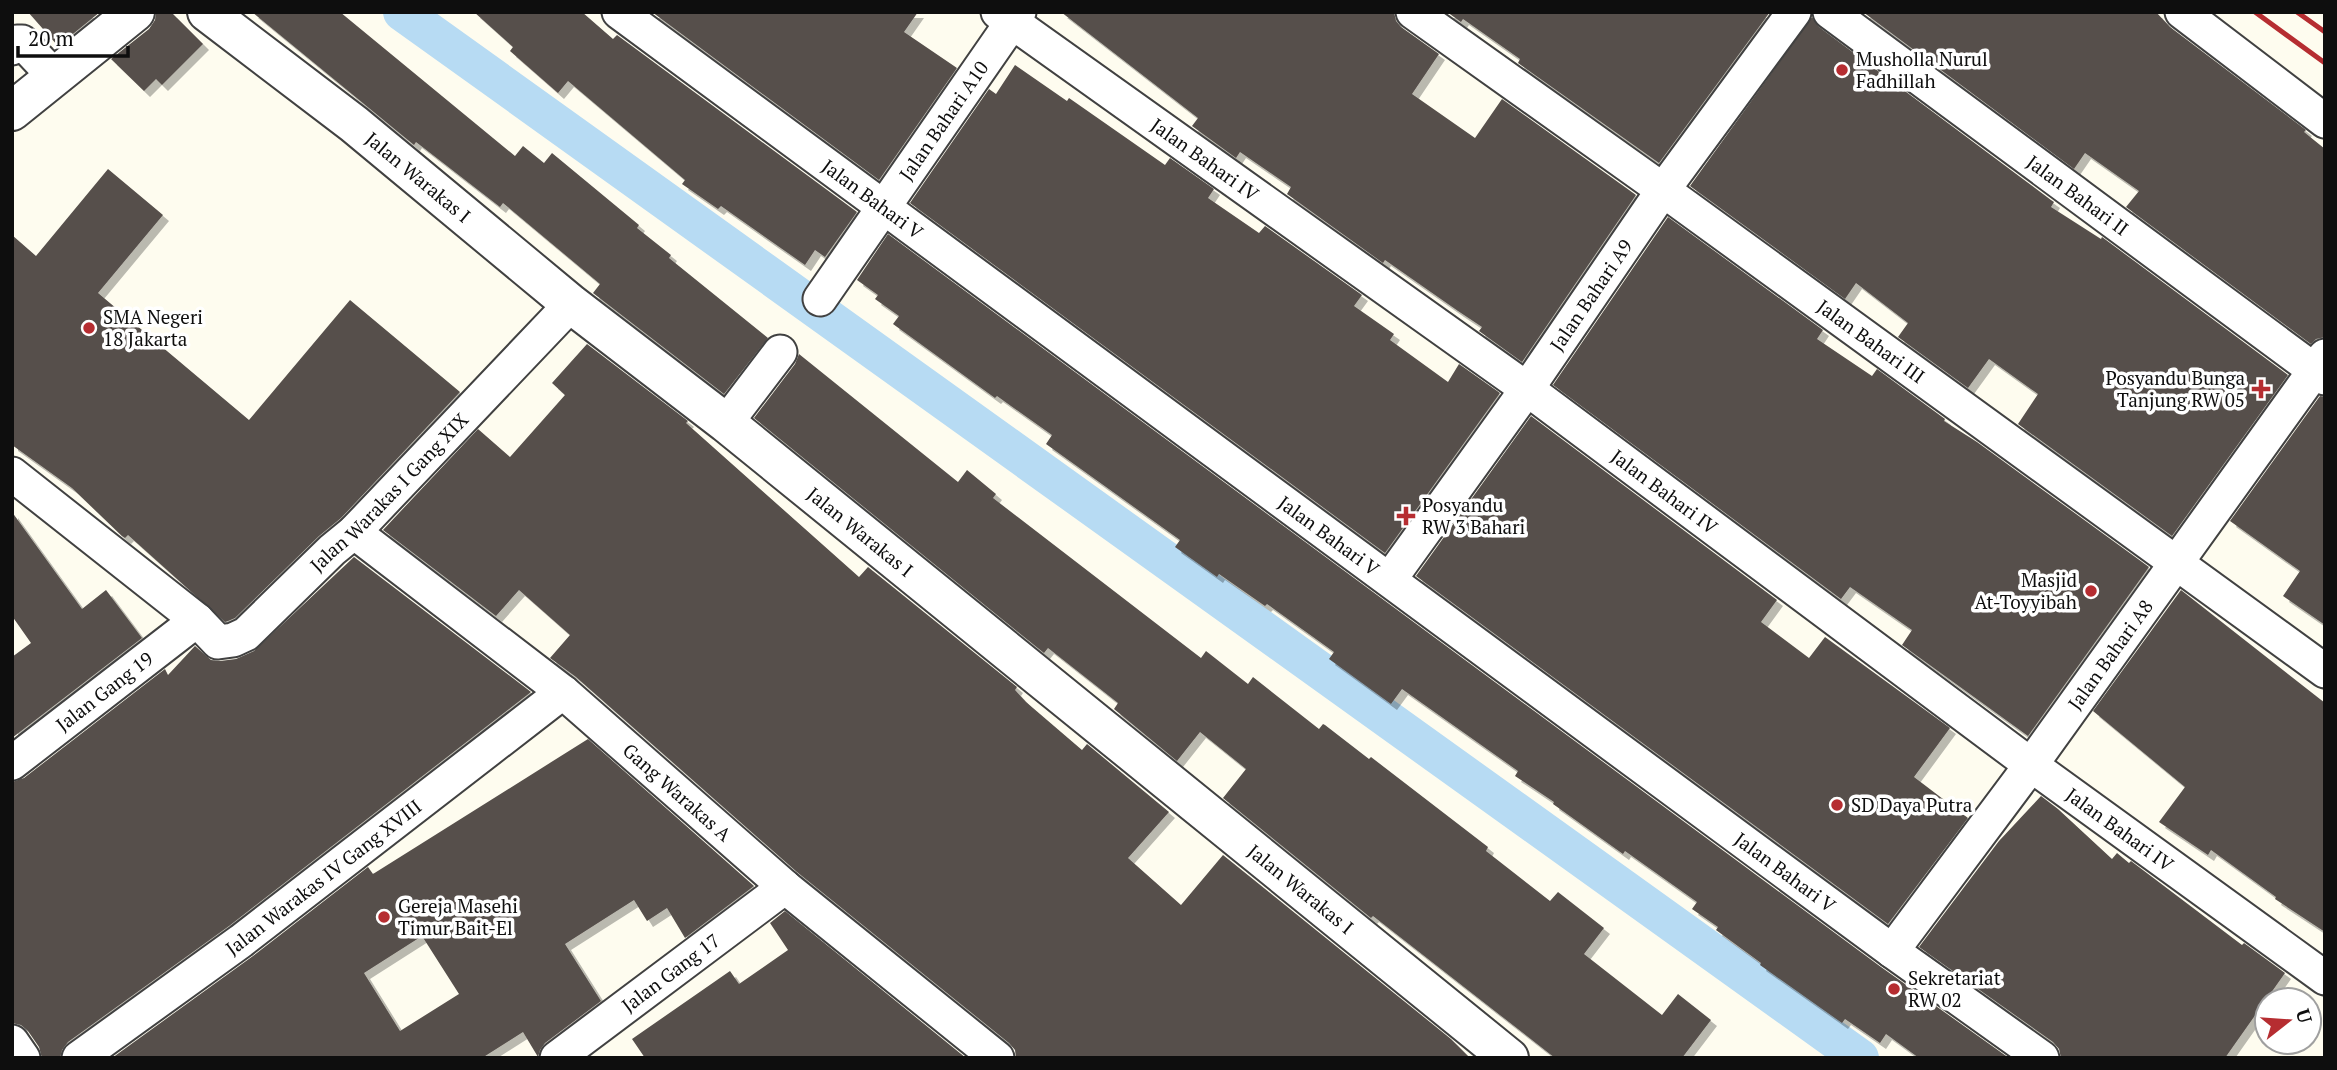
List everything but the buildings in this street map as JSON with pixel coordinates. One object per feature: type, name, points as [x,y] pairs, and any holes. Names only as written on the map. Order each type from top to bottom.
[{"type":"street","points":[[12,111],[135,12]]},
{"type":"street","name":"Jalan Warakas I","points":[[206,12],[354,124],[571,304],[726,423],[1509,1058]]},
{"type":"street","name":"Jalan Bahari V","points":[[619,12],[1892,951],[2042,1058]]},
{"type":"street","name":"Jalan Bahari III","points":[[1413,12],[1663,190],[2325,671]]},
{"type":"street","name":"Jalan Bahari A9","points":[[1390,579],[1527,389],[1663,190],[1794,12]]},
{"type":"street","name":"Jalan Bahari II","points":[[1830,12],[2321,368]]},
{"type":"street","points":[[2182,12],[2325,121]]},
{"type":"street","name":"Jalan Bahari A10","points":[[820,299],[1009,16]]},
{"type":"street","name":"Jalan Bahari IV","points":[[1009,16],[1527,389],[2031,765],[2325,978]]},
{"type":"street","points":[[12,48],[17,42],[22,42],[55,77]]},
{"type":"street","name":"Jalan Warakas I Gang XIX","points":[[197,620],[218,642],[233,640],[246,634],[354,532],[571,304]]},
{"type":"street","points":[[726,423],[780,352]]},
{"type":"street","name":"Jalan Bahari A8","points":[[1892,951],[2321,368]]},
{"type":"street","points":[[12,474],[197,620]]},
{"type":"street","name":"Gang Warakas A","points":[[354,532],[563,692],[785,887],[997,1058]]},
{"type":"street","name":"Jalan Gang 19","points":[[12,763],[197,620]]},
{"type":"street","name":"Jalan Warakas IV Gang XVIII","points":[[79,1058],[241,941],[563,692]]},
{"type":"street","name":"Jalan Gang 17","points":[[557,1058],[785,887]]},
{"type":"street","points":[[12,1042],[23,1058]]},
{"type":"waterway","points":[[402,12],[1860,1058]]},
{"type":"railway","points":[[2255,12],[2325,63]]},
{"type":"railway","points":[[2297,12],[2325,32]]},
{"type":"place","name":"Musholla Nurul Fadhillah","points":[[1842,70]]},
{"type":"place","name":"SMA Negeri 18 Jakarta","points":[[89,328]]},
{"type":"place","name":"Posyandu Bunga Tanjung RW 05","points":[[2261,389]]},
{"type":"place","name":"Posyandu RW 3 Bahari","points":[[1406,516]]},
{"type":"place","name":"Masjid At-Toyyibah","points":[[2091,591]]},
{"type":"place","name":"SD Daya Putra","points":[[1837,805]]},
{"type":"place","name":"Gereja Masehi Timur Bait-El","points":[[384,917]]},
{"type":"place","name":"Sekretariat RW 02","points":[[1894,989]]}]
